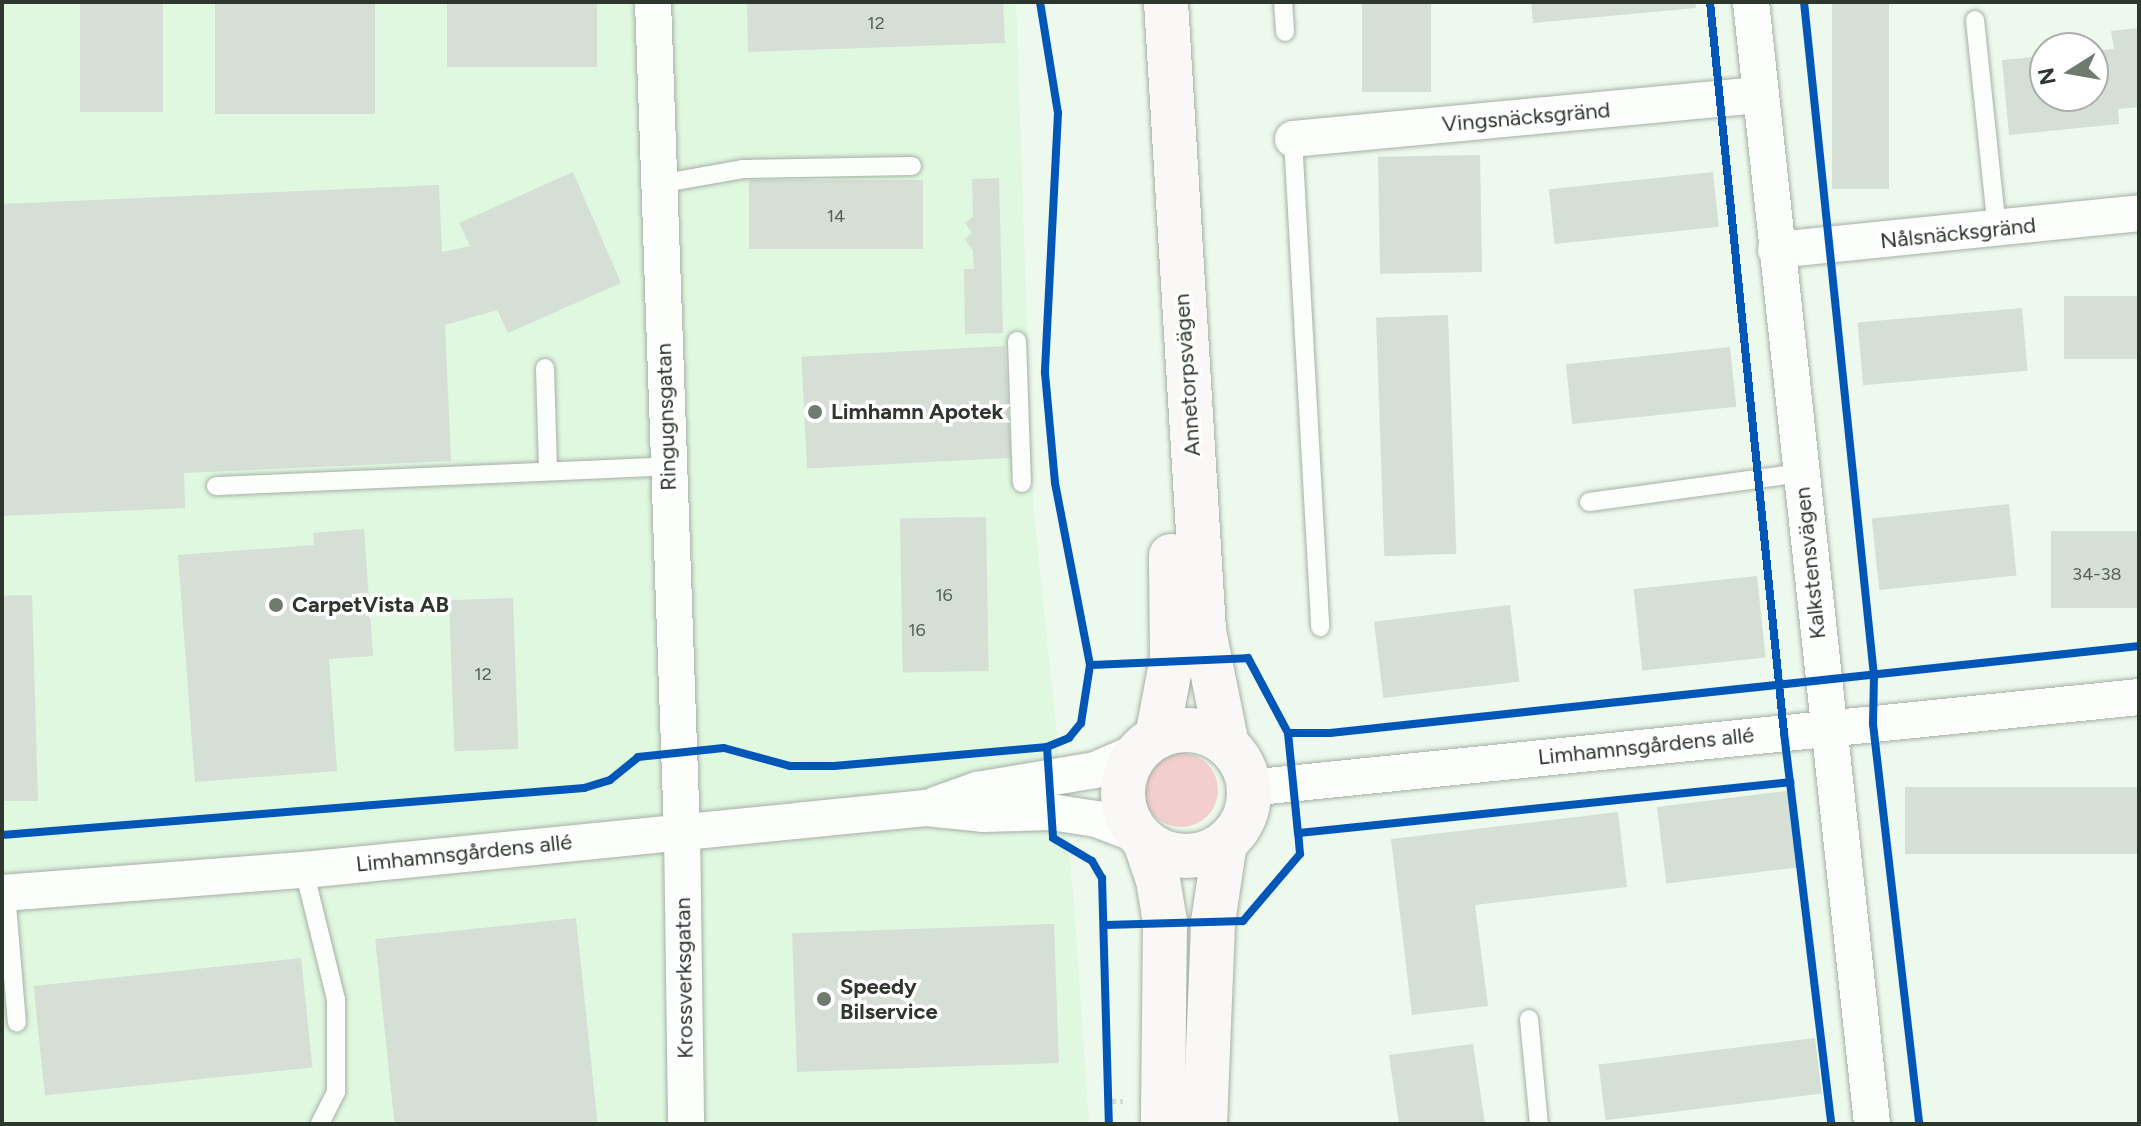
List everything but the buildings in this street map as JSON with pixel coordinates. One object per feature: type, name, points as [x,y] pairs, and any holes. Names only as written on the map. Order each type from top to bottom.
[{"type":"main road","name":"Annetorpsvägen","points":[[1148,2],[1172,580],[1172,658],[1147,744],[1125,774],[1122,799],[1158,880],[1165,922],[1163,1124]]},
{"type":"main road","name":"Annetorpsvägen","points":[[1166,2],[1206,659],[1227,745],[1242,764],[1249,788]]},
{"type":"main road","points":[[1147,744],[1193,730],[1227,745]]},
{"type":"main road","points":[[1141,839],[1179,857],[1203,854],[1225,843],[1241,824],[1249,788]]},
{"type":"main road","points":[[1205,1124],[1213,922],[1225,843]]},
{"type":"street","name":"Ringugnsgatan","points":[[653,2],[682,831]]},
{"type":"street","name":"Kalkstensvägen","points":[[1751,2],[1872,1124]]},
{"type":"street","name":"Vingsnäcksgränd","points":[[1293,139],[1759,95]]},
{"type":"street","name":"Nålsnäcksgränd","points":[[1776,250],[1997,230],[2139,213]]},
{"type":"street","name":"Limhamnsgårdens allé","points":[[1249,788],[2139,697]]},
{"type":"street","name":"Limhamnsgårdens allé","points":[[926,808],[977,790],[1095,770],[1147,744]]},
{"type":"street","name":"Limhamnsgårdens allé","points":[[4,893],[304,870],[926,808],[983,814],[1051,812],[1096,819],[1141,839]]},
{"type":"street","name":"Krossverksgatan","points":[[682,831],[686,1124]]},
{"type":"lane","points":[[1283,2],[1285,32]]},
{"type":"lane","points":[[1975,20],[1997,230]]},
{"type":"lane","points":[[1293,139],[1320,627]]},
{"type":"lane","points":[[659,184],[743,169],[912,166]]},
{"type":"lane","points":[[1017,341],[1022,483]]},
{"type":"lane","points":[[545,368],[548,471]]},
{"type":"lane","points":[[216,486],[667,466]]},
{"type":"lane","points":[[1589,502],[1801,473]]},
{"type":"lane","points":[[304,870],[336,999],[336,1092],[320,1124]]},
{"type":"lane","points":[[4,893],[17,1023]]},
{"type":"lane","points":[[1529,1019],[1539,1124]]},
{"type":"shaded area","points":[[2,2],[1016,2],[1033,504],[1073,891],[1089,1124],[2,1124]]},
{"type":"shaded area","points":[[1181,753],[1202,759],[1212,769],[1218,790],[1212,811],[1202,821],[1181,827],[1160,821],[1150,811],[1144,790],[1150,769],[1160,759]]},
{"type":"cycle path","points":[[1040,2],[1058,113],[1045,373],[1055,483],[1090,665],[1081,723],[1069,738],[1047,747],[1053,838],[1092,861],[1102,878],[1109,1124]]},
{"type":"cycle path","points":[[1710,2],[1784,733],[1831,1124]]},
{"type":"cycle path","points":[[1804,2],[1874,676],[1873,724],[1919,1124]]},
{"type":"cycle path","points":[[1090,665],[1248,658],[1288,733],[1330,733],[2139,646]]},
{"type":"cycle path","points":[[1288,733],[1298,833]]},
{"type":"cycle path","points":[[2,835],[584,788],[610,780],[638,757],[724,748],[790,766],[834,766],[1047,747]]},
{"type":"cycle path","points":[[1106,925],[1243,921],[1300,854],[1298,833],[1790,782]]},
{"type":"place","name":"Limhamn Apotek","points":[[815,412]]},
{"type":"place","name":"CarpetVista AB","points":[[276,605]]},
{"type":"place","name":"Speedy Bilservice","points":[[824,999]]}]
